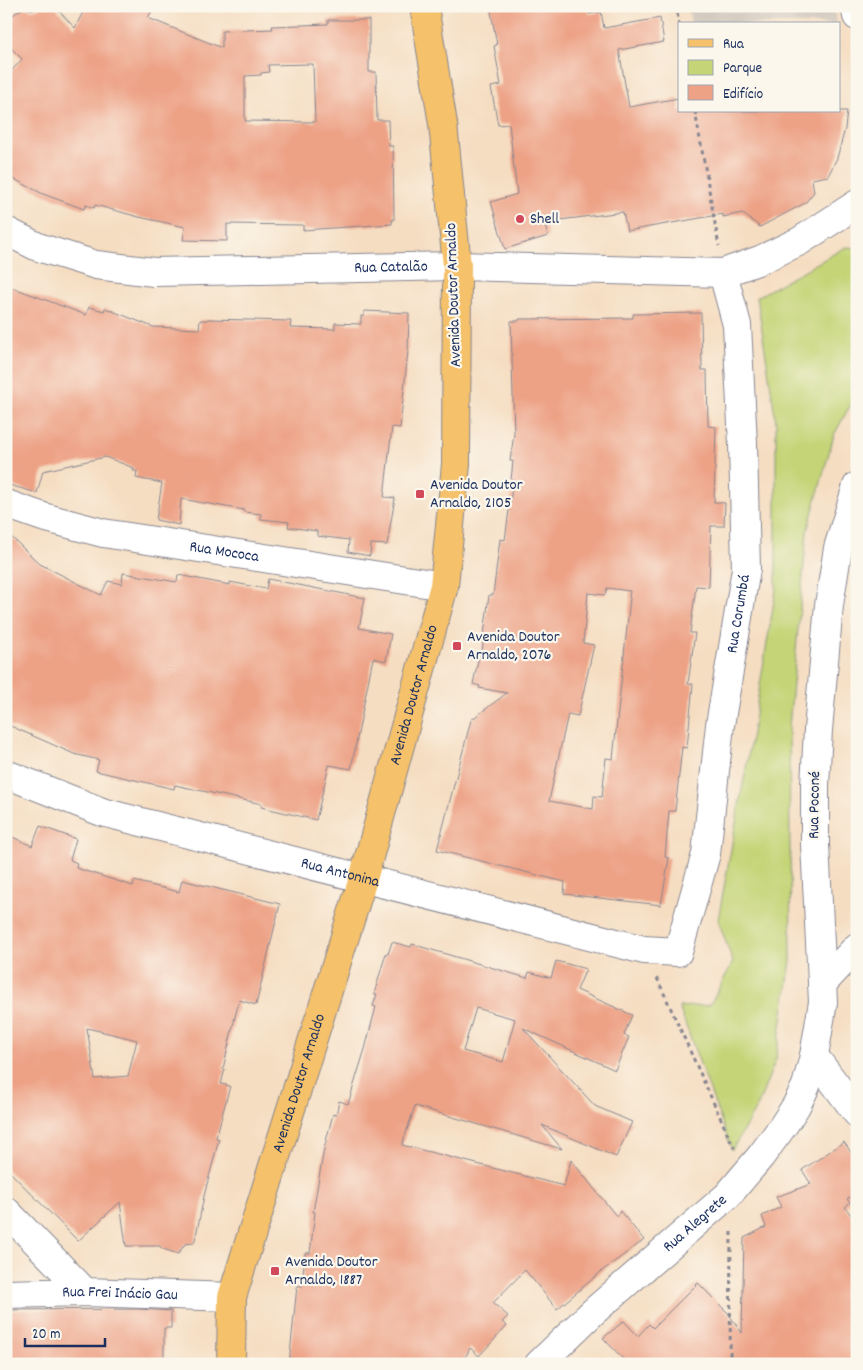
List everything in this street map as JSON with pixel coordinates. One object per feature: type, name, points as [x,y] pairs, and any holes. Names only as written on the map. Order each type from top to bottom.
[{"type":"main road","name":"Avenida Doutor Arnaldo","points":[[231,1364],[232,1297],[363,879],[444,586],[456,464],[457,266],[443,124],[424,6]]},
{"type":"street","points":[[855,6],[857,16]]},
{"type":"street","name":"Rua Catalão","points":[[6,231],[38,247],[96,264],[154,272],[457,266],[723,273],[760,260],[800,241],[857,204]]},
{"type":"street","name":"Rua Corumbá","points":[[678,952],[706,854],[720,724],[746,569],[743,444],[736,325],[723,273]]},
{"type":"street","name":"Rua Poconé","points":[[814,1056],[823,1002],[815,844],[815,785],[818,730],[830,605],[838,548],[857,486]]},
{"type":"street","name":"Rua Mococa","points":[[6,504],[43,518],[103,533],[444,586]]},
{"type":"street","name":"Rua Antonina","points":[[6,774],[102,812],[644,950],[678,952]]},
{"type":"street","points":[[822,984],[857,947]]},
{"type":"street","points":[[814,1056],[857,1113]]},
{"type":"street","name":"Rua Alegrete","points":[[539,1364],[593,1312],[737,1185],[783,1126],[796,1106],[806,1086],[814,1056]]},
{"type":"street","points":[[6,1211],[85,1292]]},
{"type":"street","name":"Rua Frei Inácio Gau","points":[[6,1294],[85,1292],[232,1297]]},
{"type":"path","points":[[676,6],[680,22]]},
{"type":"path","points":[[695,112],[723,273]]},
{"type":"path","points":[[644,950],[737,1185],[732,1220],[730,1364]]},
{"type":"shaded area","points":[[688,6],[834,6],[836,22],[691,22]]},
{"type":"green space","points":[[846,247],[857,248],[857,393],[834,435],[807,532],[789,726],[791,961],[776,1059],[758,1105],[732,1150],[679,1007],[710,1005],[733,962],[718,920],[776,589],[776,422],[757,297]]},
{"type":"building","points":[[45,6],[54,6],[75,28],[86,6],[154,6],[148,18],[222,48],[222,31],[273,29],[272,26],[328,24],[328,20],[369,20],[369,72],[376,72],[377,120],[388,120],[389,146],[393,146],[394,220],[392,220],[392,224],[303,230],[303,225],[227,224],[227,241],[183,240],[185,227],[95,205],[94,208],[86,205],[84,209],[43,194],[6,175],[6,77],[22,59],[6,43],[6,20],[24,7],[33,10]],"holes":[[[313,64],[315,122],[245,121],[245,76],[261,75],[261,73],[269,72],[268,65]]]},
{"type":"building","points":[[490,6],[587,6],[589,14],[601,12],[604,28],[660,18],[664,42],[619,50],[629,107],[678,98],[678,112],[847,111],[845,129],[837,158],[828,176],[812,179],[814,192],[805,203],[760,227],[742,213],[723,217],[723,214],[627,231],[623,212],[544,222],[548,236],[505,249],[491,202],[517,194],[509,124],[498,125],[491,87],[501,85],[494,46],[497,45]]},
{"type":"building","points":[[6,285],[86,315],[89,307],[104,311],[105,308],[153,327],[199,329],[200,320],[208,319],[291,321],[290,328],[335,329],[335,323],[361,324],[361,316],[364,316],[364,311],[409,313],[408,351],[400,428],[392,427],[384,497],[395,498],[387,545],[371,544],[370,556],[348,552],[349,540],[317,536],[317,531],[288,527],[289,522],[261,519],[261,514],[181,499],[179,525],[156,520],[162,483],[136,478],[137,471],[133,471],[134,468],[105,457],[43,471],[37,493],[6,484]]},
{"type":"building","points":[[701,313],[702,370],[707,370],[708,426],[716,427],[714,502],[725,503],[724,526],[711,526],[709,587],[696,586],[690,633],[695,633],[688,684],[693,684],[687,748],[682,747],[675,811],[669,811],[665,857],[669,858],[661,905],[564,894],[565,882],[437,850],[471,720],[507,693],[479,688],[480,686],[473,684],[480,651],[482,651],[489,595],[493,595],[500,539],[505,540],[513,480],[511,480],[513,461],[510,461],[514,434],[511,321],[519,321],[519,319],[633,318],[633,314]],"holes":[[[607,588],[630,591],[613,759],[606,758],[602,797],[594,796],[593,809],[549,801],[568,714],[578,716],[594,645],[583,643],[588,593],[605,595]]]},
{"type":"building","points":[[6,532],[40,564],[101,595],[108,581],[122,584],[123,573],[177,582],[178,575],[230,585],[230,582],[266,589],[268,579],[365,598],[359,628],[391,634],[386,661],[373,658],[351,769],[329,765],[316,820],[261,807],[262,804],[175,785],[174,789],[96,771],[99,760],[74,754],[6,724]]},
{"type":"building","points":[[40,826],[76,839],[70,860],[77,863],[76,868],[133,886],[134,881],[179,892],[182,880],[280,904],[256,1005],[239,1000],[221,1084],[230,1086],[216,1138],[219,1139],[196,1236],[194,1243],[185,1244],[178,1254],[159,1246],[126,1246],[120,1202],[78,1241],[6,1168],[6,935],[10,923],[6,922],[6,834],[32,846]],"holes":[[[87,1028],[137,1040],[128,1076],[95,1079]]]},
{"type":"building","points":[[392,942],[411,947],[412,944],[527,978],[529,972],[551,978],[556,961],[586,969],[577,990],[632,1015],[624,1035],[629,1037],[615,1070],[523,1028],[595,1106],[632,1122],[616,1157],[542,1125],[562,1149],[415,1106],[402,1145],[564,1186],[571,1160],[617,1217],[620,1211],[644,1240],[602,1271],[557,1309],[525,1270],[493,1303],[508,1316],[502,1322],[507,1326],[479,1356],[470,1348],[462,1364],[289,1364],[297,1286],[302,1286],[305,1253],[310,1253],[315,1212],[313,1212],[324,1149],[333,1114],[336,1115],[339,1101],[348,1104],[376,1007],[373,1006],[377,994],[374,994],[386,953],[388,954]],"holes":[[[476,1008],[515,1019],[503,1062],[463,1051]]]},
{"type":"building","points":[[844,1142],[857,1161],[857,1193],[847,1199],[850,1203],[845,1207],[857,1223],[857,1364],[628,1364],[603,1338],[624,1321],[638,1336],[649,1324],[653,1328],[698,1283],[728,1313],[742,1333],[744,1238],[766,1227],[762,1216],[781,1207],[776,1197],[811,1184],[802,1170]]},
{"type":"building","points":[[139,1309],[171,1311],[171,1328],[164,1328],[164,1364],[6,1364],[6,1310]]},
{"type":"place","name":"Shell","points":[[520,219]]},
{"type":"place","name":"Avenida Doutor Arnaldo, 2105","points":[[420,494]]},
{"type":"place","name":"Avenida Doutor Arnaldo, 2076","points":[[457,646]]},
{"type":"place","name":"Avenida Doutor Arnaldo, 1887","points":[[275,1271]]}]
